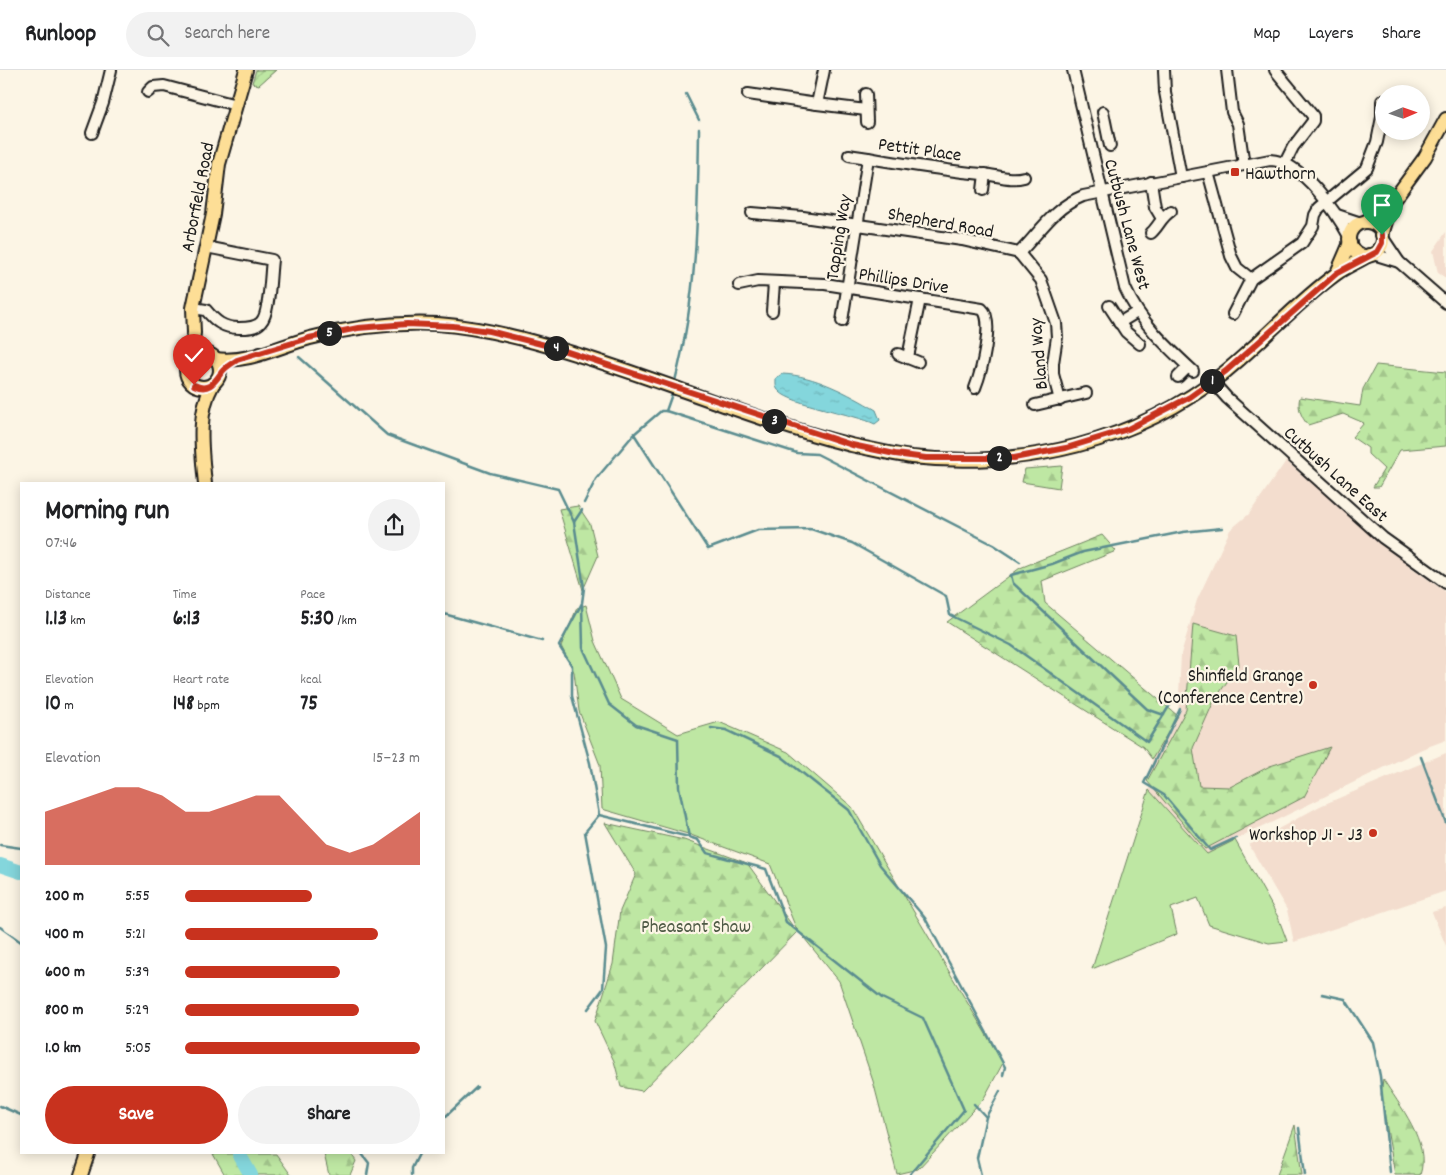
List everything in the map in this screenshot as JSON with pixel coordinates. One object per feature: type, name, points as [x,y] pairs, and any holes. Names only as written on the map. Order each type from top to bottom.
[{"type":"main road","name":"Arborfield Road","points":[[190,359],[194,333],[193,308],[206,247],[220,164],[246,70]]},
{"type":"main road","points":[[1337,273],[1353,229],[1392,202],[1425,157],[1446,119]]},
{"type":"main road","points":[[194,385],[202,388],[216,379],[237,360],[309,338],[358,328],[407,324],[453,326],[489,331],[553,347],[828,439],[895,454],[941,459],[1014,458],[1050,453],[1088,442],[1158,415],[1212,381],[1337,273],[1371,255],[1380,248],[1392,202]]},
{"type":"main road","points":[[1363,223],[1374,224],[1383,236]]},
{"type":"main road","points":[[1350,240],[1357,253],[1371,255]]},
{"type":"main road","name":"Arborfield Road","points":[[194,333],[198,344],[211,356]]},
{"type":"main road","points":[[205,482],[201,398],[186,374],[190,359],[199,354],[237,360]]},
{"type":"main road","points":[[203,416],[204,404],[216,379],[218,363],[211,356]]},
{"type":"main road","points":[[81,1175],[88,1154]]},
{"type":"street","points":[[92,133],[104,103],[111,70]]},
{"type":"street","points":[[817,104],[824,70]]},
{"type":"street","name":"Cutbush Lane West","points":[[1073,70],[1121,276],[1137,312],[1157,338],[1190,369],[1178,377]]},
{"type":"street","points":[[1164,70],[1165,92],[1180,177]]},
{"type":"street","points":[[1227,70],[1232,112],[1238,124],[1244,165]]},
{"type":"street","points":[[1275,70],[1313,116],[1313,121],[1296,141],[1285,163]]},
{"type":"street","points":[[148,92],[153,87],[164,86],[236,105]]},
{"type":"street","points":[[748,94],[761,93],[817,104],[866,110]]},
{"type":"street","points":[[866,94],[866,122]]},
{"type":"street","name":"Cutbush Lane West","points":[[1103,112],[1110,146]]},
{"type":"street","points":[[1087,129],[1106,125]]},
{"type":"street","points":[[1233,314],[1251,279],[1302,243],[1313,226],[1315,215],[1367,168],[1373,157],[1377,140]]},
{"type":"street","name":"Pettit Place","points":[[849,155],[954,172],[985,174],[1007,179],[1024,177]]},
{"type":"street","name":"Tapping Way","points":[[842,321],[868,158]]},
{"type":"street","points":[[1019,253],[1051,216],[1065,204],[1101,191],[1270,160],[1285,163],[1298,171],[1337,215],[1350,240]]},
{"type":"street","points":[[1208,172],[1231,256],[1237,268],[1251,279]]},
{"type":"street","name":"Pettit Place","points":[[983,190],[985,174]]},
{"type":"street","points":[[1151,182],[1155,207],[1161,217]]},
{"type":"street","points":[[1150,234],[1158,226],[1161,217],[1171,211]]},
{"type":"street","name":"Shepherd Road","points":[[752,213],[857,224],[962,240],[1019,253]]},
{"type":"street","points":[[1337,215],[1363,223]]},
{"type":"street","points":[[1383,236],[1399,262],[1446,303]]},
{"type":"street","points":[[193,308],[206,310],[216,323],[234,328],[250,328],[261,323],[266,312],[272,260],[206,247]]},
{"type":"street","name":"Bland Way","points":[[1019,253],[1041,280],[1056,323],[1057,337],[1053,374],[1060,400]]},
{"type":"street","points":[[1371,255],[1399,262]]},
{"type":"street","name":"Phillips Drive","points":[[739,284],[758,281],[825,284],[982,309],[988,317],[984,356],[975,388]]},
{"type":"street","points":[[772,311],[774,283]]},
{"type":"street","points":[[908,358],[920,299]]},
{"type":"street","points":[[1109,306],[1119,323],[1140,344]]},
{"type":"street","points":[[1119,323],[1137,312]]},
{"type":"street","name":"Cutbush Lane East","points":[[1212,381],[1227,398],[1384,538],[1446,583]]},
{"type":"street","name":"Bland Way","points":[[1035,405],[1086,393]]},
{"type":"shaded area","points":[[1446,232],[1446,278],[1438,273],[1433,251]]},
{"type":"shaded area","name":"Shinfield Grange (Conference Centre)","points":[[1286,461],[1412,568],[1446,592],[1446,740],[1422,749],[1207,854],[1149,790],[1152,759],[1178,716],[1181,654],[1197,600],[1230,530],[1249,514]]},
{"type":"shaded area","points":[[1446,753],[1446,891],[1294,942],[1287,910],[1249,845],[1320,806]]},
{"type":"shaded area","points":[[1446,908],[1446,946],[1432,912]]},
{"type":"green space","points":[[256,70],[276,70],[259,85],[252,83]]},
{"type":"green space","points":[[1376,365],[1446,372],[1446,446],[1400,450],[1379,487],[1373,487],[1384,469],[1368,454],[1368,448],[1352,437],[1364,423],[1343,414],[1308,425],[1303,419],[1299,404],[1300,397],[1360,406],[1363,389]]},
{"type":"green space","points":[[1062,466],[1059,488],[1022,482],[1025,469]]},
{"type":"green space","points":[[578,506],[590,524],[598,556],[583,590],[559,509]]},
{"type":"green space","points":[[1102,535],[1116,551],[1042,581],[1045,603],[1178,716],[1152,759],[1143,747],[947,622],[1020,568]]},
{"type":"green space","points":[[586,605],[595,641],[621,699],[678,734],[719,722],[788,752],[852,807],[1003,1063],[984,1098],[918,1169],[897,1174],[873,1081],[839,981],[796,928],[770,864],[688,834],[602,809],[600,765],[579,711],[574,672],[561,646],[577,608]]},
{"type":"green space","points":[[1193,624],[1236,636],[1239,664],[1214,701],[1193,748],[1199,786],[1230,787],[1270,766],[1330,747],[1304,797],[1205,849],[1147,781],[1186,710]]},
{"type":"green space","points":[[1149,790],[1207,854],[1235,840],[1278,917],[1287,941],[1269,943],[1209,925],[1198,898],[1171,908],[1177,934],[1092,969]]},
{"type":"green space","name":"Pheasant Shaw","points":[[605,823],[684,840],[747,863],[797,932],[642,1091],[621,1087],[614,1061],[595,1021],[613,964],[620,911],[636,874]]},
{"type":"green space","points":[[1383,1079],[1405,1112],[1417,1137],[1421,1150],[1422,1163],[1420,1175],[1395,1175],[1381,1094]]},
{"type":"green space","points":[[1295,1125],[1302,1175],[1277,1175]]},
{"type":"green space","points":[[213,1154],[276,1154],[291,1175],[225,1175]]},
{"type":"green space","points":[[324,1154],[351,1154],[356,1161],[350,1175],[329,1175]]},
{"type":"water","points":[[782,374],[806,378],[843,392],[876,410],[880,420],[875,424],[853,416],[809,405],[786,396],[776,386],[776,378]]},
{"type":"waterway","points":[[686,94],[699,120]]},
{"type":"waterway","points":[[675,381],[688,318],[695,256],[699,129]]},
{"type":"waterway","points":[[299,357],[387,435],[490,473],[558,489],[574,522],[584,588],[582,603],[559,646],[572,666],[572,696],[590,763],[599,815],[585,832],[606,948],[603,989],[588,1009]]},
{"type":"waterway","points":[[634,434],[661,411],[666,411],[672,394]]},
{"type":"waterway","points":[[666,411],[797,453],[817,454],[994,545],[1020,562]]},
{"type":"waterway","points":[[584,503],[596,479],[634,434],[708,549],[758,530],[811,529],[852,543],[946,596],[950,615],[1011,645],[1147,742],[1176,695]]},
{"type":"waterway","points":[[574,522],[582,510]]},
{"type":"waterway","points":[[1164,715],[1147,709],[1013,583],[1011,575],[1052,564],[1083,552],[1183,532],[1222,528]]},
{"type":"waterway","points":[[582,604],[583,648],[609,704],[636,725],[678,739],[679,787],[689,837]]},
{"type":"waterway","points":[[445,614],[542,641]]},
{"type":"waterway","points":[[1180,709],[1144,783],[1164,795],[1210,850],[1236,838]]},
{"type":"waterway","points":[[711,728],[726,730],[781,756],[849,810],[880,865],[925,918],[1005,1067],[1003,1075]]},
{"type":"waterway","points":[[1421,757],[1446,823]]},
{"type":"waterway","points":[[599,815],[689,837],[698,840],[707,853],[766,869],[786,922],[882,998],[923,1018],[964,1110],[910,1174]]},
{"type":"waterway","points":[[0,845],[20,848]]},
{"type":"waterway","points":[[0,865],[20,872]]},
{"type":"waterway","points":[[0,927],[20,941]]},
{"type":"waterway","points":[[1322,994],[1345,999],[1373,1042],[1380,1076],[1390,1172]]},
{"type":"waterway","points":[[445,1117],[477,1087]]},
{"type":"waterway","points":[[981,1175],[977,1158],[986,1117],[1000,1091]]},
{"type":"waterway","points":[[974,1104],[986,1117]]},
{"type":"waterway","points":[[0,1106],[20,1115]]},
{"type":"waterway","points":[[1299,1128],[1305,1175]]},
{"type":"waterway","points":[[239,1154],[251,1175]]},
{"type":"waterway","points":[[362,1154],[369,1163],[367,1175]]},
{"type":"waterway","points":[[412,1175],[412,1168],[419,1154]]},
{"type":"place","name":"Hawthorn","points":[[1235,172]]},
{"type":"place","name":"Shinfield Grange (Conference Centre)","points":[[1313,685]]},
{"type":"place","name":"Workshop J1 - J3","points":[[1373,833]]},
{"type":"route","points":[[194,385],[202,388],[213,384],[224,369],[237,360],[334,332],[389,324],[436,324],[489,331],[553,347],[828,439],[884,452],[941,459],[1031,456],[1050,453],[1128,429],[1190,397],[1226,371],[1337,273],[1377,252],[1382,243],[1382,235]]}]
